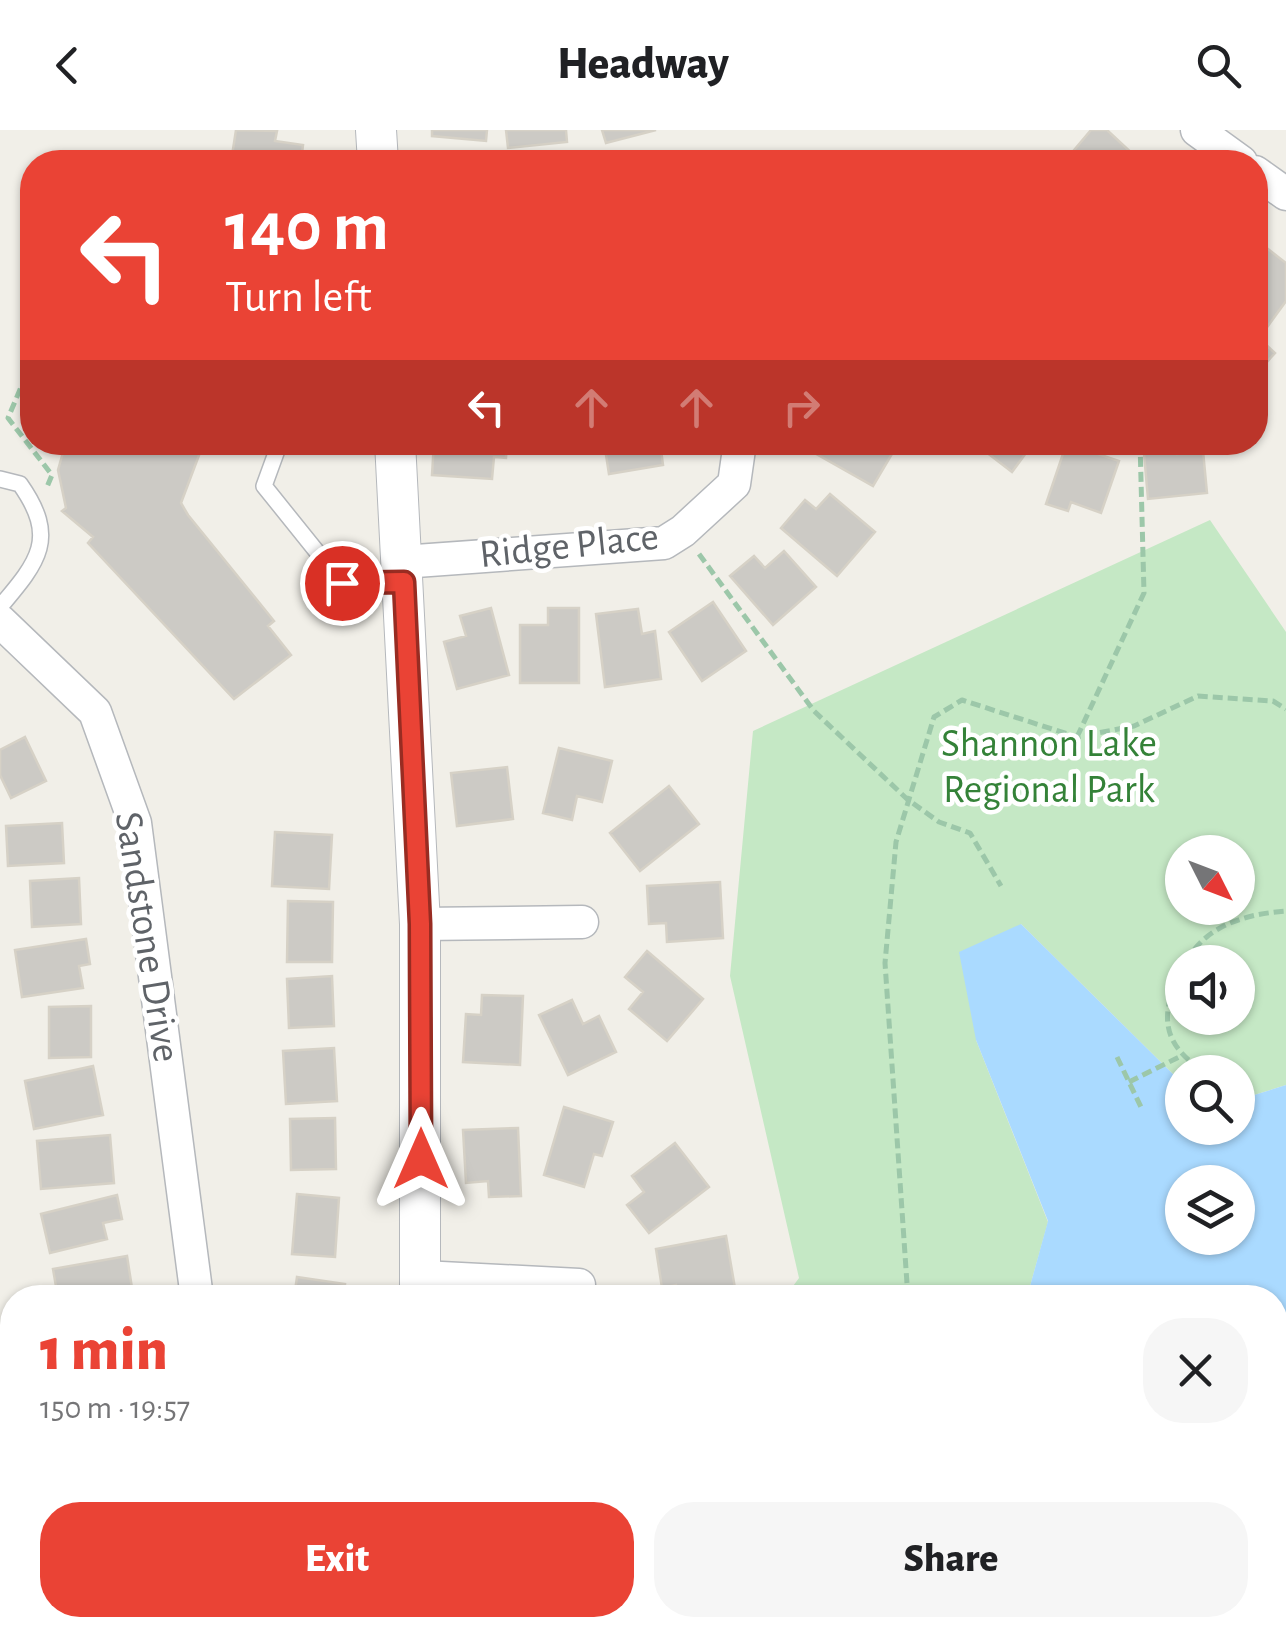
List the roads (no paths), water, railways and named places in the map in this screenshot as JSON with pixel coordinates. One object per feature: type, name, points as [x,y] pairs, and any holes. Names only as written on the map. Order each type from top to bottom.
[{"type":"street","points":[[1197,130],[1222,150]]},
{"type":"street","points":[[396,455],[420,924],[421,1285]]},
{"type":"street","name":"Ridge Place","points":[[403,572],[664,542],[682,532],[734,484],[738,455]]},
{"type":"street","name":"Sandstone Drive","points":[[0,621],[95,712],[135,823],[195,1285]]},
{"type":"street","points":[[420,924],[582,922]]},
{"type":"lane","points":[[275,455],[264,486],[342,583],[403,572]]},
{"type":"lane","points":[[0,479],[20,484],[37,508],[43,540],[20,583],[0,608]]},
{"type":"water","points":[[1021,924],[1165,1066],[1165,1145],[1255,1145],[1255,1095],[1286,1085],[1286,1285],[1030,1285],[1048,1221],[976,1040],[959,952]]},
{"type":"park label","name":"Shannon Lake Regional Park","points":[[1049,767]]}]
